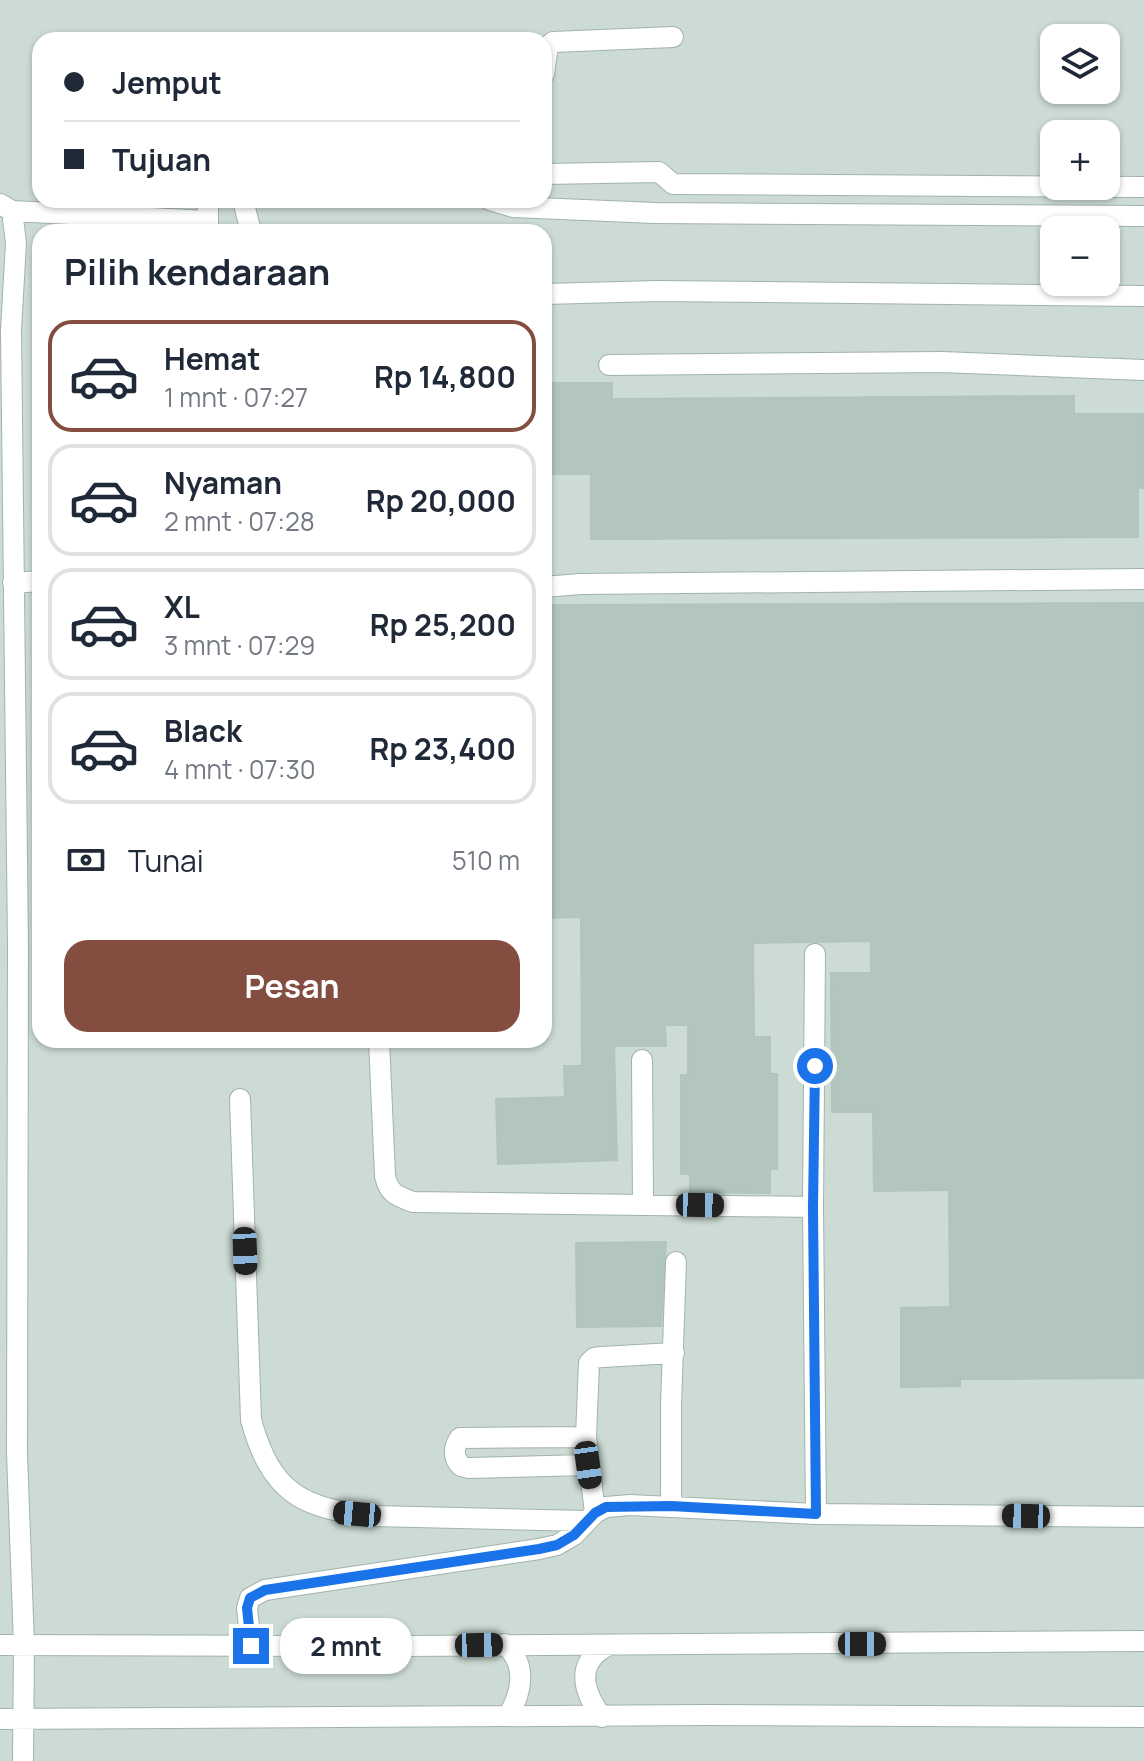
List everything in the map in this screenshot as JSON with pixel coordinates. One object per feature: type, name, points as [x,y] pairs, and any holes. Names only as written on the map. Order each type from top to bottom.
[{"type":"street","points":[[552,43],[673,37]]},
{"type":"street","points":[[552,174],[659,172],[673,184],[1144,187]]},
{"type":"street","points":[[552,205],[655,213],[1144,216]]},
{"type":"street","points":[[23,1761],[24,1645],[17,1453],[9,945],[8,753],[13,583],[6,330],[16,243],[6,208],[208,218]]},
{"type":"street","points":[[552,294],[672,291],[1144,296]]},
{"type":"street","points":[[609,365],[942,362],[1144,370]]},
{"type":"street","points":[[552,586],[1144,579]]},
{"type":"street","points":[[13,583],[32,582]]},
{"type":"street","points":[[815,954],[813,1207],[816,1514]]},
{"type":"street","points":[[379,1048],[385,1176],[394,1196],[413,1202],[813,1207]]},
{"type":"street","points":[[642,1060],[643,1203]]},
{"type":"street","points":[[240,1099],[251,1420],[269,1468],[282,1483],[307,1501],[340,1513],[591,1517]]},
{"type":"street","points":[[671,1506],[676,1262]]},
{"type":"street","points":[[591,1517],[586,1437],[589,1363],[594,1358],[674,1353]]},
{"type":"street","points":[[586,1437],[460,1438],[456,1443],[455,1455],[461,1466],[469,1468],[588,1465]]},
{"type":"street","points":[[251,1646],[247,1608],[250,1598],[265,1590],[557,1545],[574,1535],[606,1507],[671,1506],[816,1514],[1144,1517]]},
{"type":"street","points":[[0,1645],[1144,1641]]},
{"type":"street","points":[[504,1644],[510,1649],[520,1676],[518,1698],[508,1716]]},
{"type":"street","points":[[602,1717],[588,1697],[585,1674],[596,1655],[609,1645]]},
{"type":"street","points":[[0,1719],[1144,1717]]},
{"type":"shaded area","points":[[0,0],[1144,0],[1144,1761],[0,1761]]},
{"type":"building","points":[[552,383],[612,383],[612,399],[1074,396],[1074,414],[1144,414],[1144,488],[1138,488],[1138,537],[591,539],[591,474],[552,474]]},
{"type":"building","points":[[1144,603],[1144,1378],[960,1379],[960,1386],[901,1387],[901,1308],[950,1307],[949,1190],[874,1191],[873,1112],[832,1112],[831,973],[871,973],[871,941],[753,943],[754,1037],[770,1037],[770,1074],[777,1074],[777,1169],[770,1169],[770,1193],[690,1192],[690,1174],[681,1174],[681,1075],[688,1075],[688,1025],[665,1025],[666,1046],[614,1046],[617,1160],[498,1164],[496,1099],[565,1097],[564,1066],[582,1066],[581,917],[552,918],[552,605]]},
{"type":"building","points":[[666,1242],[661,1326],[577,1327],[576,1243]]},
{"type":"route","points":[[251,1646],[247,1608],[250,1598],[265,1590],[557,1545],[574,1535],[595,1513],[606,1507],[671,1506],[816,1514],[815,1066]]}]
